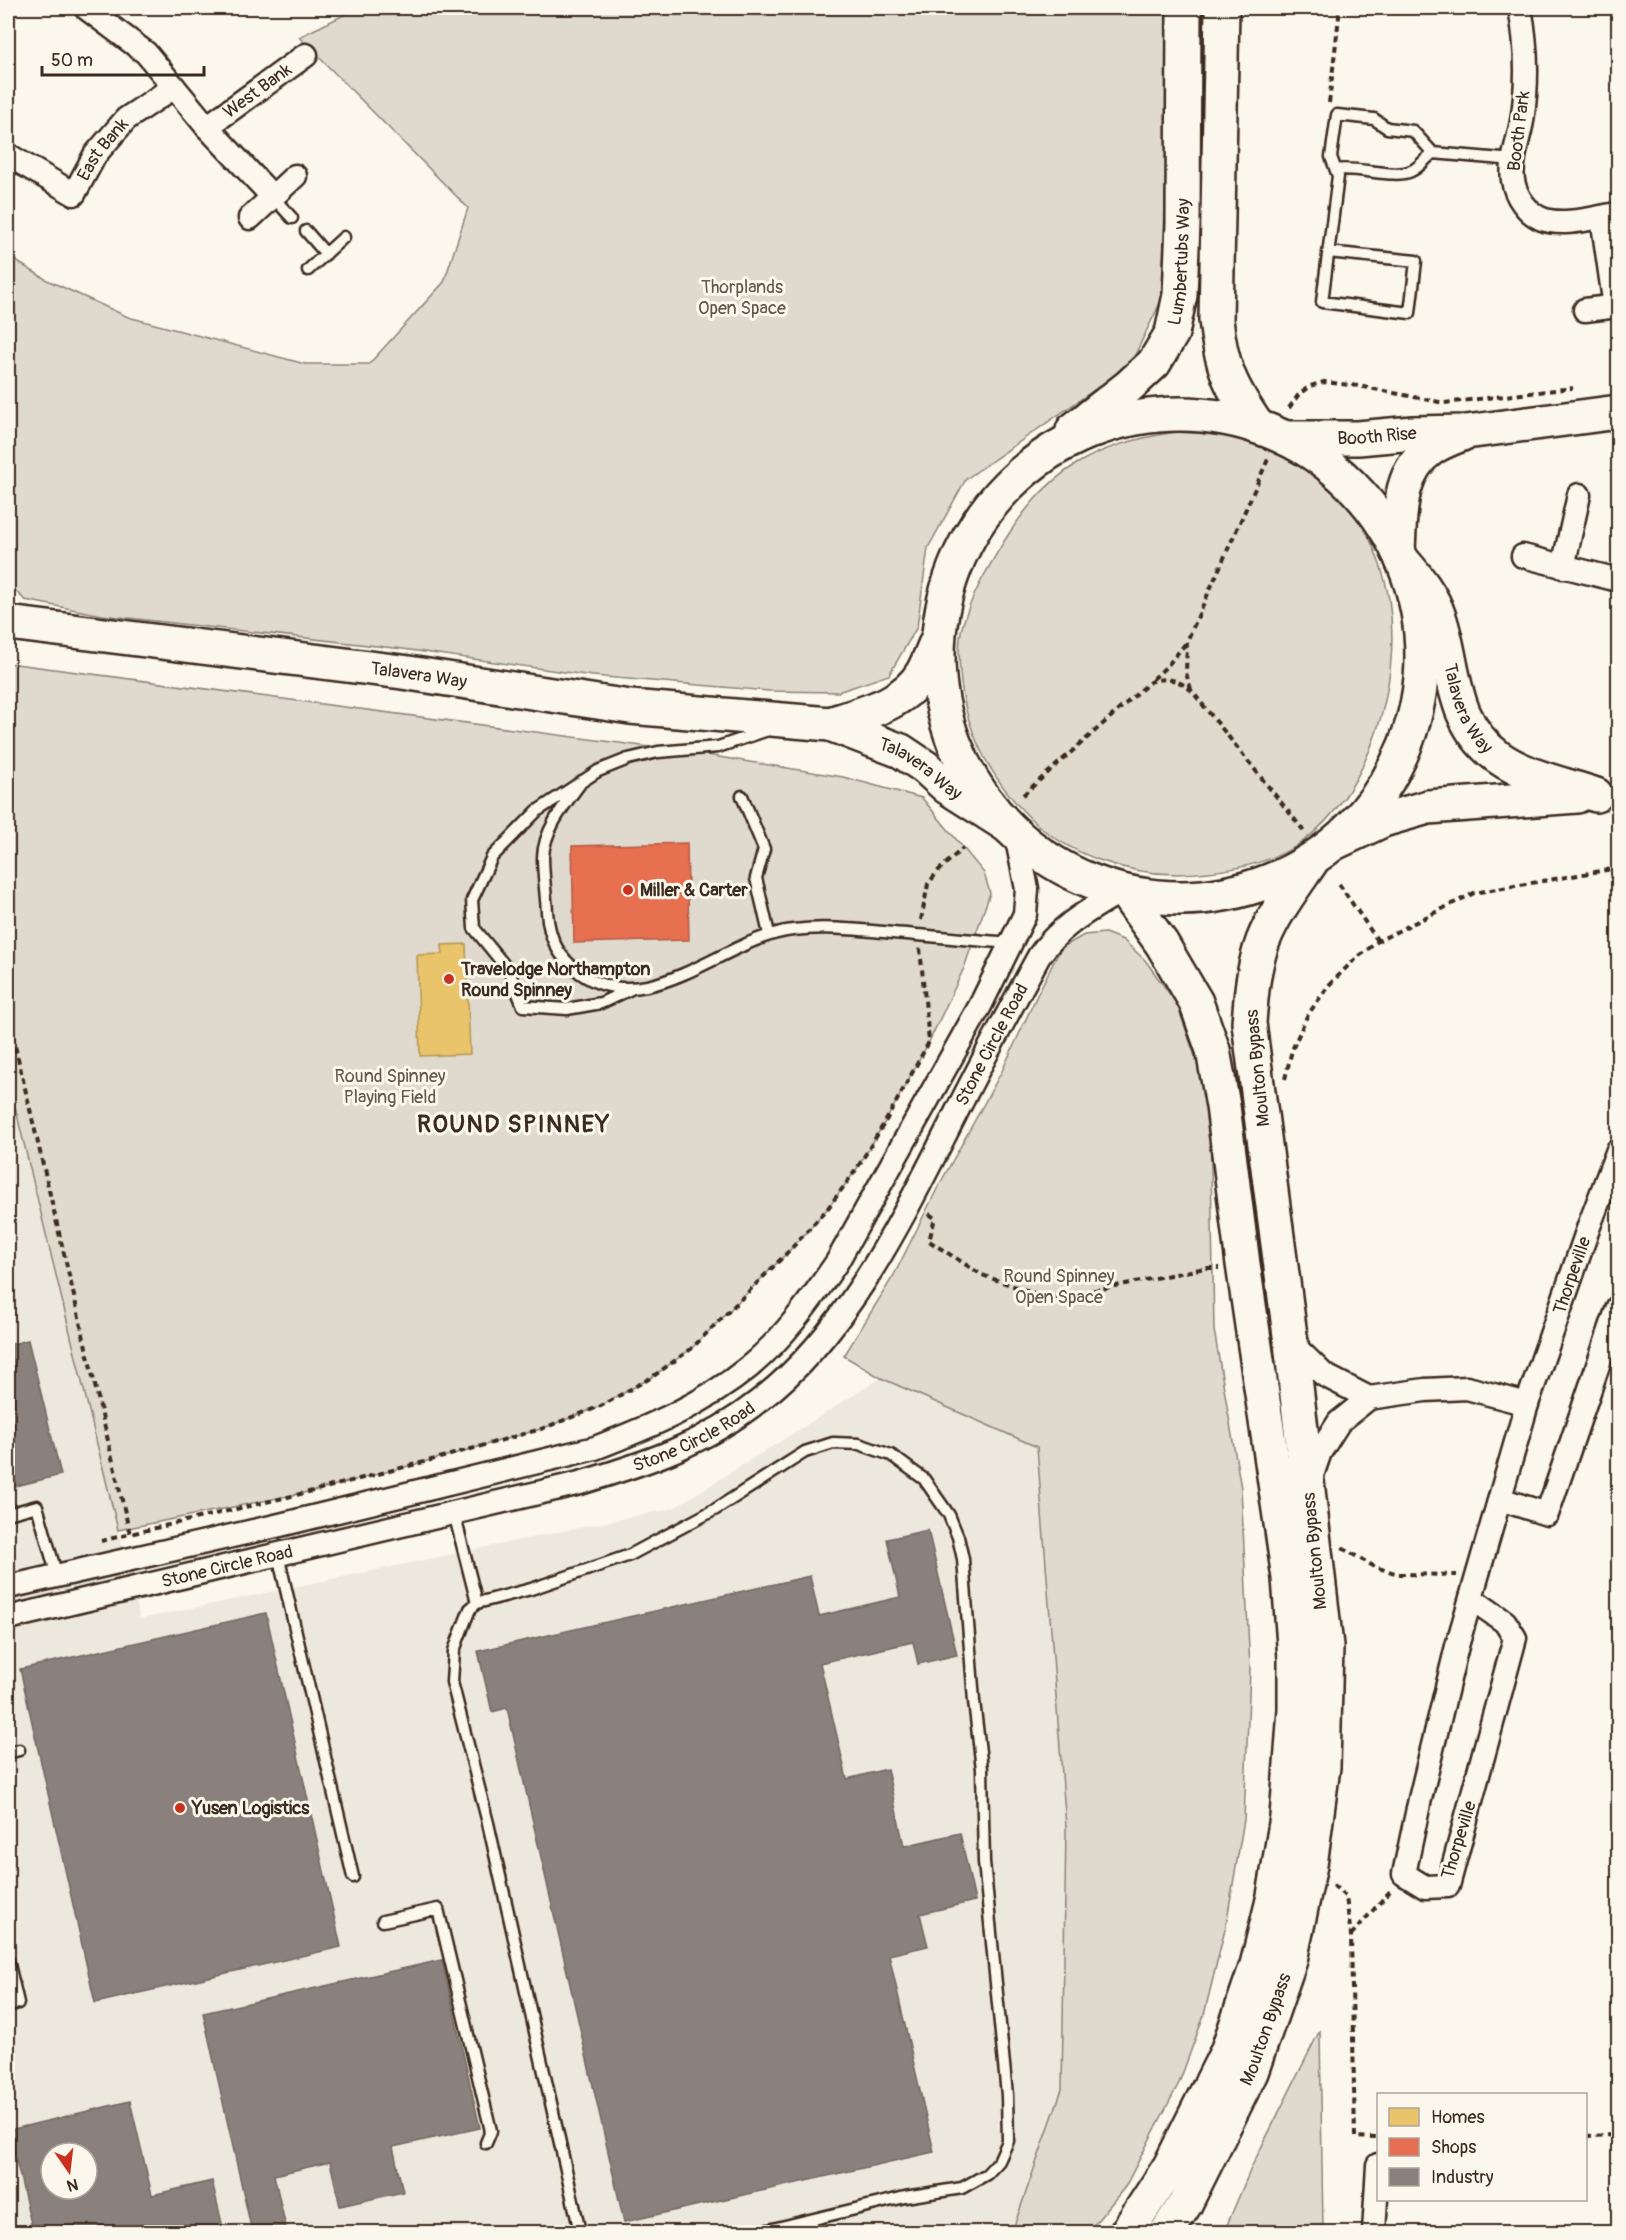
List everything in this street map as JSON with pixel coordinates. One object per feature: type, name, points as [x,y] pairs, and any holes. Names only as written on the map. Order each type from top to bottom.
[{"type":"main road","name":"Lumbertubs Way","points":[[1040,459],[1154,363],[1172,333],[1180,296],[1183,224],[1184,8]]},
{"type":"main road","name":"Lumbertubs Way","points":[[1222,8],[1216,320],[1221,354],[1230,383],[1276,432]]},
{"type":"main road","name":"Booth Rise","points":[[1276,432],[1358,438],[1413,433],[1466,432],[1618,412]]},
{"type":"main road","points":[[1168,415],[1214,417],[1276,432],[1320,459],[1352,485],[1378,516],[1400,555],[1415,597],[1421,635],[1422,674],[1416,712],[1404,750],[1386,784],[1362,815],[1317,844],[1279,877],[1242,890],[1204,897],[1164,898],[1123,892],[1093,882],[1040,854],[1010,829],[983,798],[965,769],[942,705],[938,672],[938,638],[948,586],[969,537],[1000,494],[1040,459],[1080,436],[1123,421],[1168,415]]},
{"type":"main road","name":"Booth Rise","points":[[1400,555],[1401,503],[1407,480],[1418,460],[1433,448],[1466,432]]},
{"type":"main road","name":"Talavera Way","points":[[1400,555],[1425,587],[1439,616],[1459,703],[1475,734],[1498,757],[1527,773],[1607,794]]},
{"type":"main road","name":"Talavera Way","points":[[8,623],[402,672],[630,707],[830,724],[901,751],[925,766],[947,787],[1010,829]]},
{"type":"main road","name":"Talavera Way","points":[[830,724],[873,710],[893,701],[906,691],[922,674],[938,638]]},
{"type":"main road","name":"Talavera Way","points":[[1317,844],[1383,820],[1428,807],[1607,794]]},
{"type":"main road","name":"Moulton Bypass","points":[[1167,2232],[1185,2204],[1251,2072],[1290,1960],[1310,1865],[1323,1767],[1326,1646],[1291,1343],[1249,1023],[1252,981],[1263,941],[1317,844]]},
{"type":"main road","name":"Moulton Bypass","points":[[1123,892],[1162,944],[1196,1002],[1213,1050],[1223,1106],[1243,1264],[1289,1578],[1295,1710],[1287,1817],[1274,1896],[1257,1965],[1227,2052],[1170,2166],[1127,2232]]},
{"type":"street","points":[[86,8],[146,53],[207,127],[272,196]]},
{"type":"street","name":"Booth Park","points":[[1520,8],[1526,76],[1522,121],[1512,179],[1515,188],[1520,199],[1542,219],[1554,221],[1610,215],[1617,307],[1585,310]]},
{"type":"street","name":"West Bank","points":[[207,127],[306,55]]},
{"type":"street","name":"East Bank","points":[[8,155],[74,194],[95,155],[126,119],[174,87]]},
{"type":"street","points":[[250,218],[295,176]]},
{"type":"street","points":[[1563,567],[1579,495]]},
{"type":"street","points":[[1523,556],[1618,580]]},
{"type":"street","name":"Stone Circle Road","points":[[8,1587],[280,1525],[595,1448],[686,1409],[749,1367],[780,1337],[810,1301],[837,1262],[980,1006],[1011,943],[1025,914],[1027,889],[1010,829]]},
{"type":"street","name":"Stone Circle Road","points":[[8,1618],[580,1483],[652,1461],[709,1435],[760,1400],[801,1364],[832,1328],[860,1288],[909,1203],[1039,956],[1051,938],[1074,920],[1123,892]]},
{"type":"street","name":"Thorpeville","points":[[1472,1599],[1505,1622],[1515,1638],[1448,1886],[1425,1887],[1404,1874],[1457,1646],[1527,1404],[1618,1150]]},
{"type":"street","points":[[1500,1499],[1547,1514],[1618,1307]]},
{"type":"street","points":[[1291,1343],[1324,1375],[1369,1398]]},
{"type":"street","points":[[1308,1486],[1320,1452],[1339,1422],[1369,1398],[1425,1390],[1467,1388],[1527,1404]]},
{"type":"street","points":[[1374,2232],[1377,2182]]},
{"type":"lane","points":[[1328,252],[1416,261],[1410,313],[1322,302],[1328,252],[1338,176],[1331,157],[1337,115],[1374,119],[1387,128],[1413,131],[1433,153],[1514,160]]},
{"type":"lane","points":[[1336,170],[1346,168],[1403,174],[1413,171],[1433,153]]},
{"type":"lane","points":[[272,196],[292,218]]},
{"type":"lane","points":[[306,231],[326,254]]},
{"type":"lane","points":[[308,270],[344,237]]},
{"type":"lane","points":[[797,721],[718,747],[658,753],[628,759],[598,771],[537,811],[492,857],[472,900],[474,928],[509,971],[523,1006],[567,1009],[601,1003],[633,988],[675,977],[769,934],[824,927],[1011,943]]},
{"type":"lane","points":[[582,781],[562,808],[549,834],[543,855],[548,925],[553,944],[563,958],[588,979],[608,985],[633,988]]},
{"type":"lane","points":[[742,796],[764,849],[756,878],[769,934]]},
{"type":"lane","points":[[580,2232],[488,1824],[452,1682],[454,1651],[470,1609],[477,1603],[531,1588],[630,1555],[716,1509],[805,1452],[833,1443],[859,1444],[891,1455],[924,1479],[949,1515],[958,1537],[963,1559],[974,1701],[982,1769],[984,1862],[1007,2095],[1008,2141],[999,2161],[987,2174],[962,2188],[905,2197],[760,2232]]},
{"type":"lane","points":[[8,1514],[37,1506],[57,1576]]},
{"type":"lane","points":[[454,1513],[477,1603]]},
{"type":"lane","points":[[278,1555],[353,1877]]},
{"type":"lane","points":[[8,1753],[20,1750]]},
{"type":"lane","points":[[383,1921],[438,1909],[491,2131],[486,2143]]},
{"type":"lane","points":[[8,1960],[18,2003],[8,2006]]},
{"type":"path","points":[[1329,106],[1340,8]]},
{"type":"path","points":[[1023,795],[1150,682],[1173,660],[1187,642],[1276,432],[1299,394],[1310,386],[1324,382],[1359,386],[1444,403],[1584,387]]},
{"type":"path","points":[[1187,642],[1186,673],[1191,690]]},
{"type":"path","points":[[1150,682],[1166,678],[1175,680],[1191,690],[1317,844]]},
{"type":"path","points":[[8,1016],[130,1534],[443,1457],[541,1429],[601,1406],[652,1377],[691,1349],[790,1250],[828,1208],[856,1170],[929,1042],[919,935],[928,884],[939,870],[963,848]]},
{"type":"path","points":[[1339,884],[1378,941],[1474,893],[1618,868]]},
{"type":"path","points":[[856,1170],[880,1187]]},
{"type":"path","points":[[909,1203],[935,1218],[929,1241],[982,1275],[1051,1299],[1205,1268],[1243,1264]]},
{"type":"path","points":[[1334,1544],[1375,1568],[1398,1574],[1479,1576]]},
{"type":"path","points":[[1310,1865],[1346,1897],[1351,1936],[1356,2137],[1377,2138]]},
{"type":"path","points":[[1351,1936],[1404,1874]]},
{"type":"path","points":[[1587,2136],[1618,2135]]},
{"type":"shaded area","points":[[8,1078],[140,1619],[674,1508],[881,1378],[1037,1447],[1066,1827],[1062,2089],[1012,2232],[8,2232]]},
{"type":"green space","name":"Thorplands Open Space","points":[[358,8],[1169,8],[1170,46],[1162,299],[1130,365],[966,479],[928,548],[917,627],[889,675],[838,692],[769,691],[593,676],[403,649],[102,615],[25,600],[8,584],[8,256],[47,280],[128,317],[305,364],[369,364],[444,282],[468,208],[299,37]]},
{"type":"green space","points":[[1176,432],[1218,436],[1261,445],[1301,463],[1320,474],[1336,488],[1357,515],[1377,557],[1389,599],[1392,631],[1391,665],[1376,732],[1363,765],[1347,794],[1326,821],[1288,851],[1258,863],[1225,870],[1176,874],[1137,870],[1098,860],[1061,842],[1030,818],[991,769],[973,733],[963,693],[959,654],[963,624],[980,582],[1011,531],[1045,489],[1066,471],[1101,451],[1138,439]]},
{"type":"green space","name":"Round Spinney Playing Field","points":[[8,663],[688,752],[843,777],[922,798],[984,873],[990,893],[964,968],[929,1042],[856,1170],[828,1208],[790,1250],[691,1349],[652,1377],[601,1406],[541,1429],[313,1491],[118,1530],[8,1078]]},
{"type":"green space","name":"Round Spinney Open Space","points":[[1105,933],[1123,940],[1145,960],[1177,1004],[1201,1074],[1210,1109],[1214,1330],[1241,1488],[1250,1669],[1244,1820],[1226,1925],[1204,2015],[1179,2083],[1125,2187],[1088,2232],[1012,2232],[1062,2089],[1066,1827],[1037,1447],[881,1378],[844,1356],[894,1275],[937,1189],[1002,1071],[1061,948],[1084,935]]},
{"type":"green space","points":[[1320,2030],[1323,2232],[1224,2232],[1252,2166]]},
{"type":"building: Homes","points":[[466,944],[470,1054],[420,1056],[417,955],[443,954],[442,945]]},
{"type":"building: Shops","points":[[687,843],[689,940],[574,943],[572,846]]},
{"type":"building: Industry","points":[[28,1340],[61,1475],[8,1488],[8,1345]]},
{"type":"building: Industry","points":[[928,1530],[957,1655],[918,1664],[913,1642],[820,1663],[847,1779],[887,1769],[904,1846],[960,1833],[975,1901],[920,1914],[928,1946],[889,1955],[934,2152],[624,2222],[507,1708],[492,1712],[478,1651],[810,1576],[819,1616],[900,1597],[887,1539]]},
{"type":"building: Industry","name":"Yusen Logistics","points":[[266,1613],[341,1947],[95,2003],[20,1669]]},
{"type":"building: Industry","points":[[442,1960],[480,2128],[393,2147],[403,2192],[340,2206],[330,2162],[274,2175],[287,2232],[252,2232],[203,2013]]},
{"type":"building: Industry","points":[[130,2101],[152,2195],[212,2181],[224,2232],[33,2232],[9,2130]]},
{"type":"place","name":"Miller & Carter","points":[[628,890]]},
{"type":"place","name":"Travelodge Northampton Round Spinney","points":[[449,979]]},
{"type":"place","name":"Yusen Logistics","points":[[180,1808]]},
{"type":"district","name":"ROUND SPINNEY","points":[[514,1124]]}]
